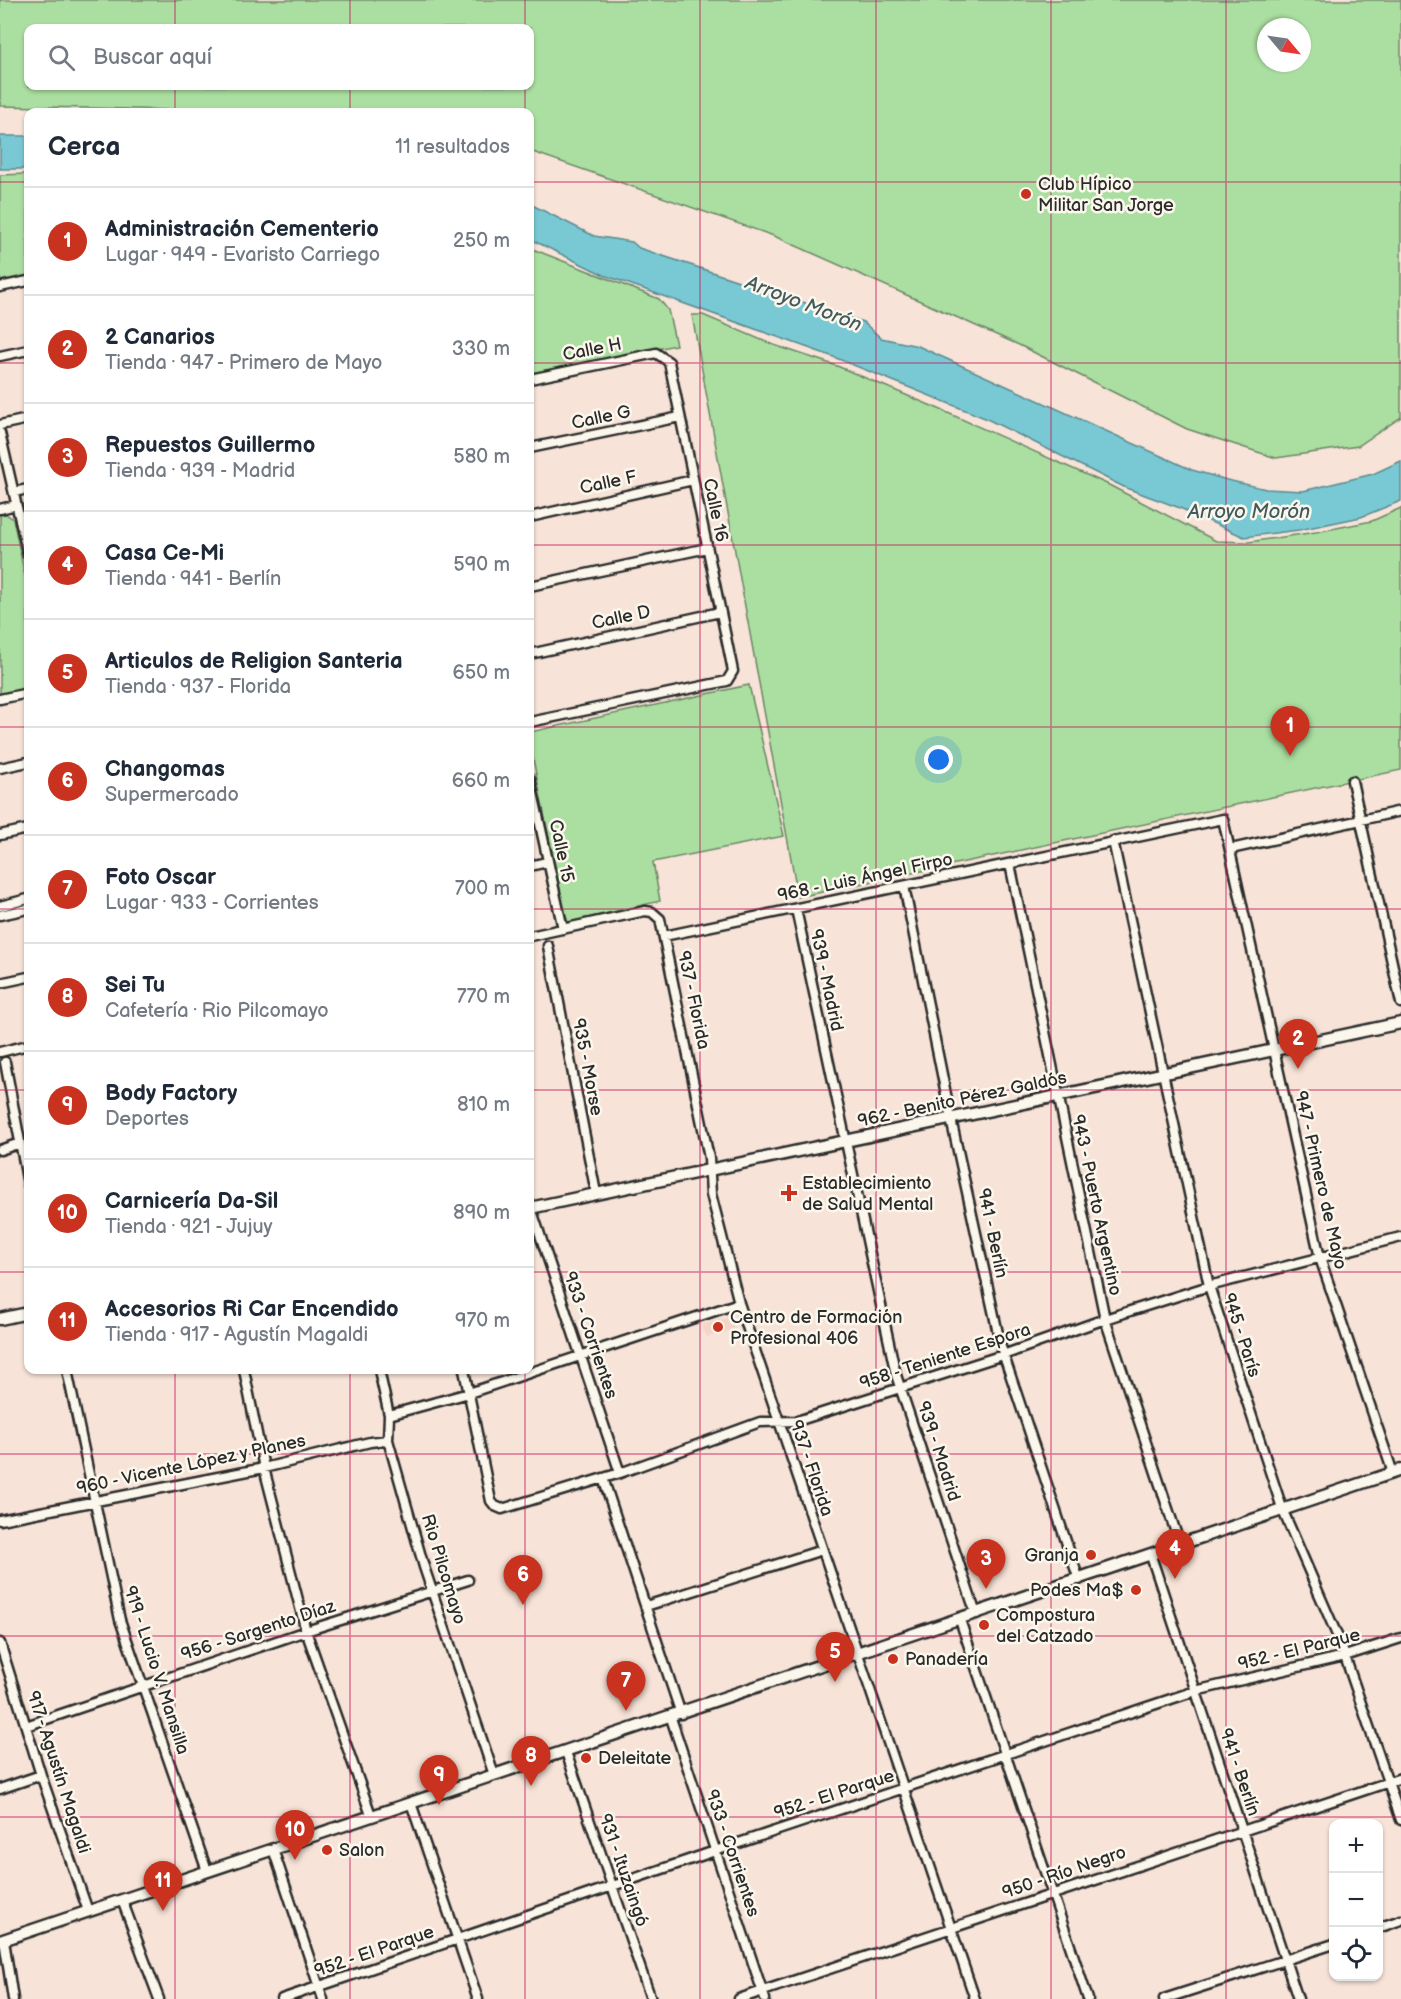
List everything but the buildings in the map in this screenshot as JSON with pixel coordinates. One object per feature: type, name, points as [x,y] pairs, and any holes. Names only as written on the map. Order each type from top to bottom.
[{"type":"main road","name":"962 - Benito Pérez Galdós","points":[[534,1207],[1401,1023]]},
{"type":"main road","points":[[0,1319],[24,1314]]},
{"type":"main road","points":[[2,1941],[371,1815],[676,1716],[858,1652],[1151,1556],[1397,1471]]},
{"type":"street","points":[[0,287],[24,282]]},
{"type":"street","points":[[0,356],[24,351]]},
{"type":"street","name":"Calle H","points":[[534,378],[656,353],[661,355]]},
{"type":"street","name":"Calle 16","points":[[534,721],[727,681],[733,676],[669,362],[661,355]]},
{"type":"street","name":"Calle G","points":[[534,447],[680,417]]},
{"type":"street","points":[[0,425],[24,420]]},
{"type":"street","points":[[0,435],[24,538]]},
{"type":"street","name":"Calle F","points":[[534,516],[693,480]]},
{"type":"street","points":[[14,492],[24,490]]},
{"type":"street","points":[[0,508],[16,505]]},
{"type":"street","points":[[534,585],[707,548]]},
{"type":"street","name":"Calle D","points":[[534,653],[720,612]]},
{"type":"street","points":[[0,699],[24,694]]},
{"type":"street","points":[[0,768],[24,763]]},
{"type":"street","points":[[1352,781],[1401,1003]]},
{"type":"street","name":"Calle 15","points":[[534,807],[563,929]]},
{"type":"street","points":[[1231,849],[1401,811]]},
{"type":"street","name":"968 - Luis Ángel Firpo","points":[[664,936],[1223,819]]},
{"type":"street","name":"947 - Primero de Mayo","points":[[1223,819],[1320,1258],[1397,1471]]},
{"type":"street","points":[[0,835],[24,830]]},
{"type":"street","name":"945 - París","points":[[1113,841],[1209,1286],[1283,1511],[1345,1656],[1401,1820]]},
{"type":"street","points":[[534,865],[547,862]]},
{"type":"street","name":"943 - Puerto Argentino","points":[[1010,864],[1056,1095],[1105,1319],[1180,1545]]},
{"type":"street","name":"941 - Berlín","points":[[904,886],[951,1119],[1003,1356],[1079,1580]]},
{"type":"street","points":[[0,906],[24,900]]},
{"type":"street","name":"939 - Madrid","points":[[796,909],[844,1141],[901,1387],[976,1614]]},
{"type":"street","points":[[0,915],[24,910]]},
{"type":"street","points":[[534,935],[645,911],[652,912],[660,919],[664,936]]},
{"type":"street","name":"937 - Florida","points":[[664,936],[709,1158],[717,1224],[739,1303],[975,1999]]},
{"type":"street","name":"935 - Morse","points":[[548,946],[596,1193]]},
{"type":"street","points":[[0,983],[24,978]]},
{"type":"street","points":[[0,1052],[24,1046]]},
{"type":"street","points":[[3,1065],[24,1164]]},
{"type":"street","points":[[0,1150],[20,1143]]},
{"type":"street","name":"933 - Corrientes","points":[[534,1220],[620,1473]]},
{"type":"street","name":"958 - Teniente Espora","points":[[469,1393],[491,1501],[502,1509],[620,1473],[760,1422],[797,1421],[1003,1356],[1105,1319],[1209,1286],[1401,1237]]},
{"type":"street","points":[[534,1371],[739,1303]]},
{"type":"street","name":"919 - Lucio V. Mansilla","points":[[68,1374],[120,1620],[207,1871]]},
{"type":"street","points":[[245,1374],[264,1468],[306,1631],[371,1815]]},
{"type":"street","name":"Rio Pilcomayo","points":[[380,1374],[389,1415],[388,1440],[432,1591],[494,1775]]},
{"type":"street","points":[[465,1374],[469,1393]]},
{"type":"street","points":[[389,1415],[469,1393],[524,1374]]},
{"type":"street","name":"960 - Vicente López y Planes","points":[[0,1520],[264,1468],[370,1442],[388,1440]]},
{"type":"street","name":"933 - Corrientes","points":[[603,1478],[646,1606],[715,1851],[764,1995]]},
{"type":"street","points":[[646,1606],[822,1550]]},
{"type":"street","name":"941 - Berlín","points":[[1151,1556],[1298,1999]]},
{"type":"street","name":"956 - Sargento Díaz","points":[[26,1726],[306,1631],[468,1580]]},
{"type":"street","points":[[960,1620],[1088,1999]]},
{"type":"street","name":"952 - El Parque","points":[[282,1999],[715,1851],[1195,1691],[1345,1656],[1401,1638]]},
{"type":"street","name":"917 - Agustín Magaldi","points":[[0,1643],[41,1776],[88,1911]]},
{"type":"street","name":"931 - Ituzaingó","points":[[566,1752],[651,1999]]},
{"type":"street","points":[[0,1789],[41,1776]]},
{"type":"street","name":"950 - Río Negro","points":[[739,1999],[764,1995],[1052,1893],[1401,1778]]},
{"type":"street","points":[[411,1803],[478,1999]]},
{"type":"street","points":[[273,1849],[323,1999]]},
{"type":"street","points":[[122,1900],[159,1999]]},
{"type":"street","points":[[1381,1927],[1401,1920]]},
{"type":"street","points":[[2,1941],[13,1999]]},
{"type":"street","points":[[1164,1999],[1329,1946]]},
{"type":"shaded area","name":"Centro de Formación Profesional 406","points":[[731,1317],[735,1329],[707,1337],[701,1325]]},
{"type":"green space","name":"Club Hípico Militar San Jorge","points":[[0,0],[1401,0],[1401,417],[1358,446],[1276,458],[1187,429],[1019,345],[774,236],[534,152],[534,108],[0,106]]},
{"type":"green space","points":[[24,174],[24,276],[0,281],[0,175]]},
{"type":"green space","points":[[534,250],[659,299],[668,310],[676,345],[534,374]]},
{"type":"green space","points":[[692,315],[703,315],[771,344],[837,366],[939,409],[1109,485],[1216,541],[1249,542],[1316,532],[1372,521],[1401,508],[1401,770],[798,897]]},
{"type":"green space","points":[[6,514],[13,519],[24,571],[24,689],[0,694],[0,515]]},
{"type":"green space","points":[[749,685],[784,836],[653,862],[660,901],[566,923],[534,764],[534,731]]},
{"type":"water","points":[[0,136],[24,136],[24,169],[0,169]]},
{"type":"water","name":"Arroyo Morón","points":[[534,206],[594,236],[632,242],[639,248],[863,322],[881,338],[918,346],[1192,470],[1266,489],[1303,491],[1373,474],[1401,461],[1401,501],[1361,517],[1299,530],[1244,537],[1180,508],[1126,488],[985,418],[831,356],[604,275],[534,241]]},
{"type":"place","name":"Club Hípico Militar San Jorge","points":[[1026,194]]},
{"type":"place","name":"Administración Cementerio","points":[[1290,756]]},
{"type":"place","name":"2 Canarios","points":[[1298,1069]]},
{"type":"place","name":"Establecimiento de Salud Mental","points":[[789,1193]]},
{"type":"place","name":"Centro de Formación Profesional 406","points":[[718,1327]]},
{"type":"place","name":"Granja","points":[[1091,1555]]},
{"type":"place","name":"Casa Ce-Mi","points":[[1175,1579]]},
{"type":"place","name":"Repuestos Guillermo","points":[[986,1589]]},
{"type":"place","name":"Podes Ma$","points":[[1136,1590]]},
{"type":"place","name":"Changomas","points":[[523,1605]]},
{"type":"place","name":"Compostura del Catzado","points":[[984,1625]]},
{"type":"place","name":"Panadería","points":[[893,1659]]},
{"type":"place","name":"Articulos de Religion Santeria","points":[[835,1682]]},
{"type":"place","name":"Foto Oscar","points":[[626,1711]]},
{"type":"place","name":"Deleitate","points":[[586,1758]]},
{"type":"place","name":"Sei Tu","points":[[531,1786]]},
{"type":"place","name":"Body Factory","points":[[439,1805]]},
{"type":"place","name":"Salon","points":[[327,1850]]},
{"type":"place","name":"Carnicería Da-Sil","points":[[295,1860]]},
{"type":"place","name":"Accesorios Ri Car Encendido","points":[[163,1911]]}]
